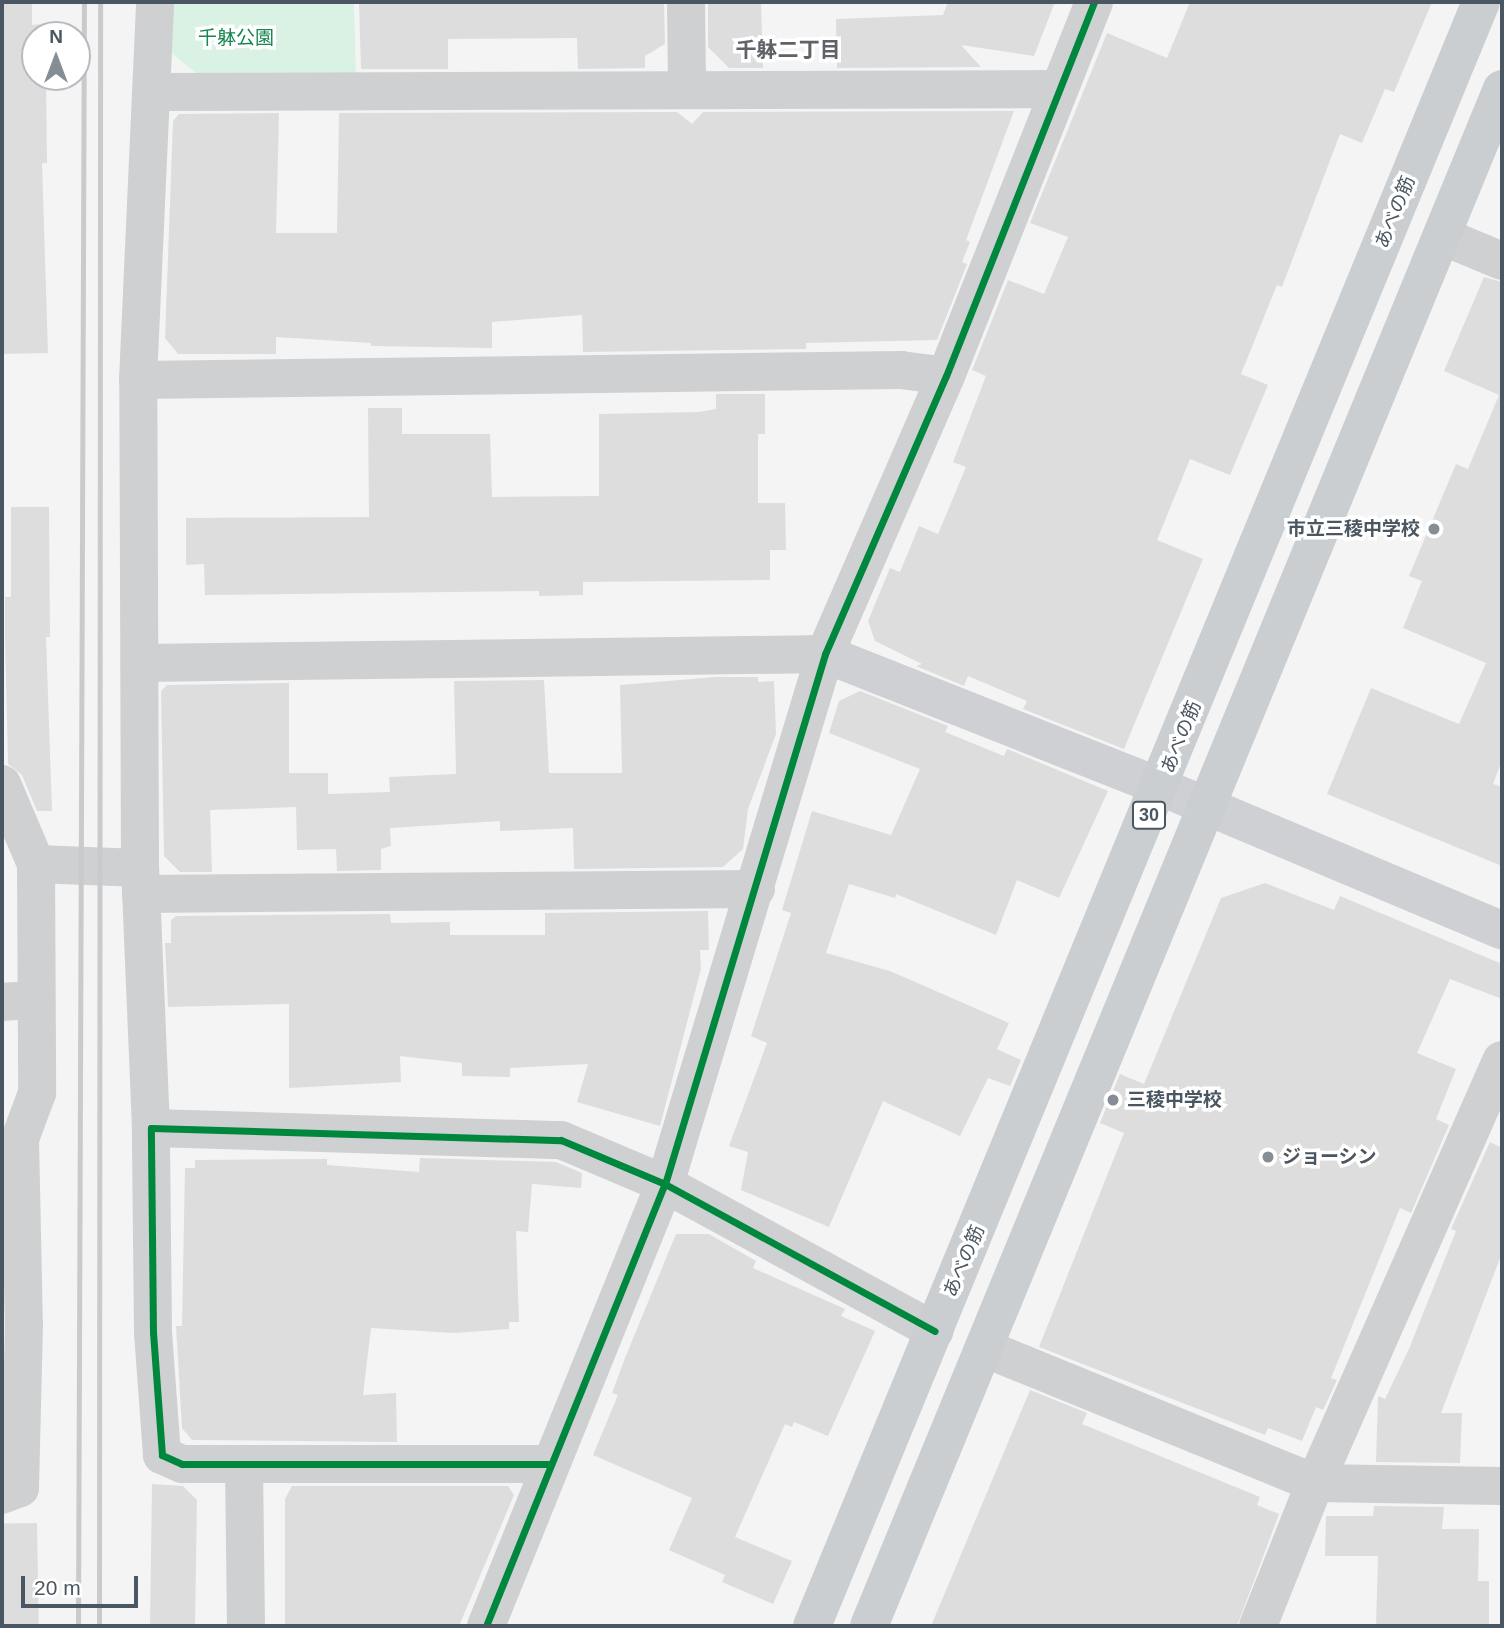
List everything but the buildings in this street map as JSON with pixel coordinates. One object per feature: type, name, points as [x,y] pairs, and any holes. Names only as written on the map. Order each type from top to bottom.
[{"type":"main road","name":"あべの筋","points":[[813,1626],[1161,787],[1481,2]]},
{"type":"main road","name":"30","points":[[869,1626],[1502,89]]},
{"type":"street","points":[[155,2],[138,380],[142,663],[141,881],[151,1128],[153,1333],[162,1455],[182,1465],[548,1465]]},
{"type":"street","points":[[686,2],[687,87]]},
{"type":"street","points":[[486,1626],[548,1465],[665,1184],[825,654],[946,376],[1057,89],[1094,2]]},
{"type":"street","points":[[152,92],[687,87],[1057,89]]},
{"type":"street","points":[[1442,236],[1502,261]]},
{"type":"street","points":[[138,380],[901,370],[946,376]]},
{"type":"street","points":[[142,663],[825,654],[1161,787],[1502,930]]},
{"type":"street","points":[[2,784],[36,864],[18,1001],[37,1093],[20,1139],[12,1263],[20,1488],[2,1495]]},
{"type":"street","points":[[36,864],[141,881],[756,889]]},
{"type":"street","points":[[1258,1626],[1315,1483],[1502,1060]]},
{"type":"street","points":[[151,1128],[561,1140],[665,1184],[935,1331]]},
{"type":"street","points":[[984,1348],[1315,1483],[1502,1486]]},
{"type":"street","points":[[244,1465],[246,1626]]},
{"type":"green space","name":"千躰公園","points":[[170,2],[354,2],[356,76],[197,74],[168,50]]},
{"type":"railway","points":[[78,1626],[84,2]]},
{"type":"railway","points":[[99,1626],[100,2]]},
{"type":"cycle path","points":[[486,1626],[665,1184],[825,654],[946,376],[1094,2]]},
{"type":"cycle path","points":[[548,1464],[182,1464],[162,1455],[153,1333],[151,1128],[561,1140],[665,1184],[935,1331]]},
{"type":"place","name":"市立三稜中学校","points":[[1434,529]]},
{"type":"place","name":"三稜中学校","points":[[1113,1100]]},
{"type":"place","name":"ジョーシン","points":[[1268,1157]]},
{"type":"district","name":"千躰二丁目","points":[[788,50]]}]
